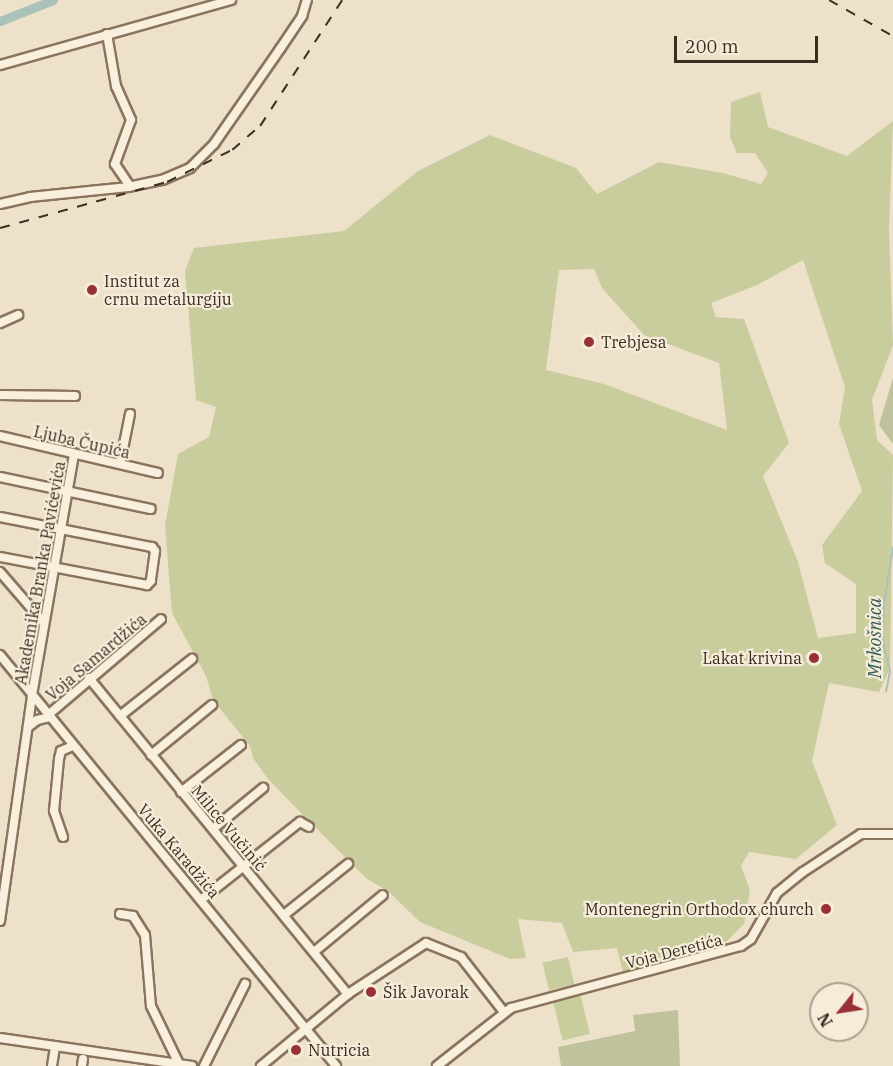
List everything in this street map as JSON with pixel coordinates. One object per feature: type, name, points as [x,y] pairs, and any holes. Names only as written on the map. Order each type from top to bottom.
[{"type":"street","points":[[0,65],[231,0]]},
{"type":"street","points":[[0,204],[30,197],[130,186],[182,173],[214,144],[302,16],[307,0]]},
{"type":"street","points":[[108,34],[116,86],[131,120],[116,164],[130,186]]},
{"type":"street","points":[[0,323],[18,315]]},
{"type":"street","points":[[0,395],[75,396]]},
{"type":"street","points":[[120,464],[130,414]]},
{"type":"street","name":"Ljuba Čupića","points":[[0,436],[158,472]]},
{"type":"street","name":"Akademika Branka Pavićevića","points":[[0,921],[3,879],[32,695],[59,529],[74,454]]},
{"type":"street","points":[[0,477],[151,509]]},
{"type":"street","points":[[0,517],[152,547],[155,557],[151,581],[147,585],[53,565],[0,557]]},
{"type":"street","points":[[0,572],[44,622]]},
{"type":"street","name":"Voja Samardžića","points":[[27,728],[37,720],[49,716],[89,678],[161,619]]},
{"type":"street","name":"Vuka Karadžića","points":[[0,655],[202,899],[336,1066]]},
{"type":"street","points":[[120,716],[192,659]]},
{"type":"street","name":"Milice Vučinić","points":[[89,678],[348,994]]},
{"type":"street","points":[[151,755],[212,705]]},
{"type":"street","points":[[181,792],[241,745]]},
{"type":"street","points":[[63,837],[54,811],[59,759],[62,751],[73,746]]},
{"type":"street","points":[[213,829],[263,788]]},
{"type":"street","points":[[202,899],[300,822],[309,827]]},
{"type":"street","name":"Voja Deretića","points":[[437,1066],[503,1011],[727,953],[751,939],[777,893],[819,860],[861,834],[893,834]]},
{"type":"street","points":[[284,915],[348,864]]},
{"type":"street","points":[[314,952],[383,895]]},
{"type":"street","points":[[120,914],[133,916],[145,935],[151,1006],[181,1065]]},
{"type":"street","points":[[261,1066],[348,994],[394,961],[430,944],[461,957],[503,1011]]},
{"type":"street","points":[[204,1066],[245,984]]},
{"type":"street","points":[[0,1038],[192,1066]]},
{"type":"street","points":[[52,1066],[55,1046]]},
{"type":"green space","name":"Trebjesa","points":[[760,92],[768,127],[847,156],[893,121],[889,230],[893,345],[872,400],[877,440],[893,455],[890,668],[879,692],[829,683],[812,761],[837,825],[796,859],[749,852],[741,866],[750,890],[744,924],[727,941],[623,972],[617,948],[573,952],[562,923],[518,919],[526,958],[510,959],[420,922],[389,892],[366,878],[268,779],[253,758],[250,746],[213,700],[206,676],[172,613],[165,525],[178,454],[209,437],[216,407],[196,400],[185,271],[194,248],[344,231],[418,171],[490,135],[576,168],[597,194],[659,162],[723,173],[761,184],[768,173],[755,153],[737,153],[730,137],[731,102]],"holes":[[[803,260],[845,387],[839,424],[862,491],[822,545],[825,563],[856,584],[856,633],[818,638],[798,562],[763,476],[789,443],[744,319],[716,317],[711,303],[757,285]],[[594,269],[602,288],[644,335],[719,363],[727,430],[604,384],[546,370],[559,270]]]},
{"type":"green space","points":[[893,378],[893,444],[879,425]]},
{"type":"green space","points":[[568,957],[574,984],[549,990],[543,963]]},
{"type":"green space","points":[[580,994],[590,1034],[563,1041],[553,1001]]},
{"type":"green space","points":[[678,1010],[680,1066],[561,1066],[558,1047],[635,1031],[633,1015]]},
{"type":"waterway","points":[[0,21],[53,0]]},
{"type":"waterway","name":"Mrkošnica","points":[[886,692],[890,671],[883,642],[884,603],[893,548]]},
{"type":"railway","points":[[0,228],[167,182],[232,150],[260,126],[342,0]]},
{"type":"railway","points":[[829,0],[893,36]]},
{"type":"place","name":"Institut za crnu metalurgiju","points":[[92,290]]},
{"type":"place","name":"Trebjesa","points":[[589,342]]},
{"type":"place","name":"Lakat krivina","points":[[814,658]]},
{"type":"place","name":"Montenegrin Orthodox church","points":[[826,909]]},
{"type":"place","name":"Šik Javorak","points":[[371,992]]},
{"type":"place","name":"Nutricia","points":[[296,1050]]}]
